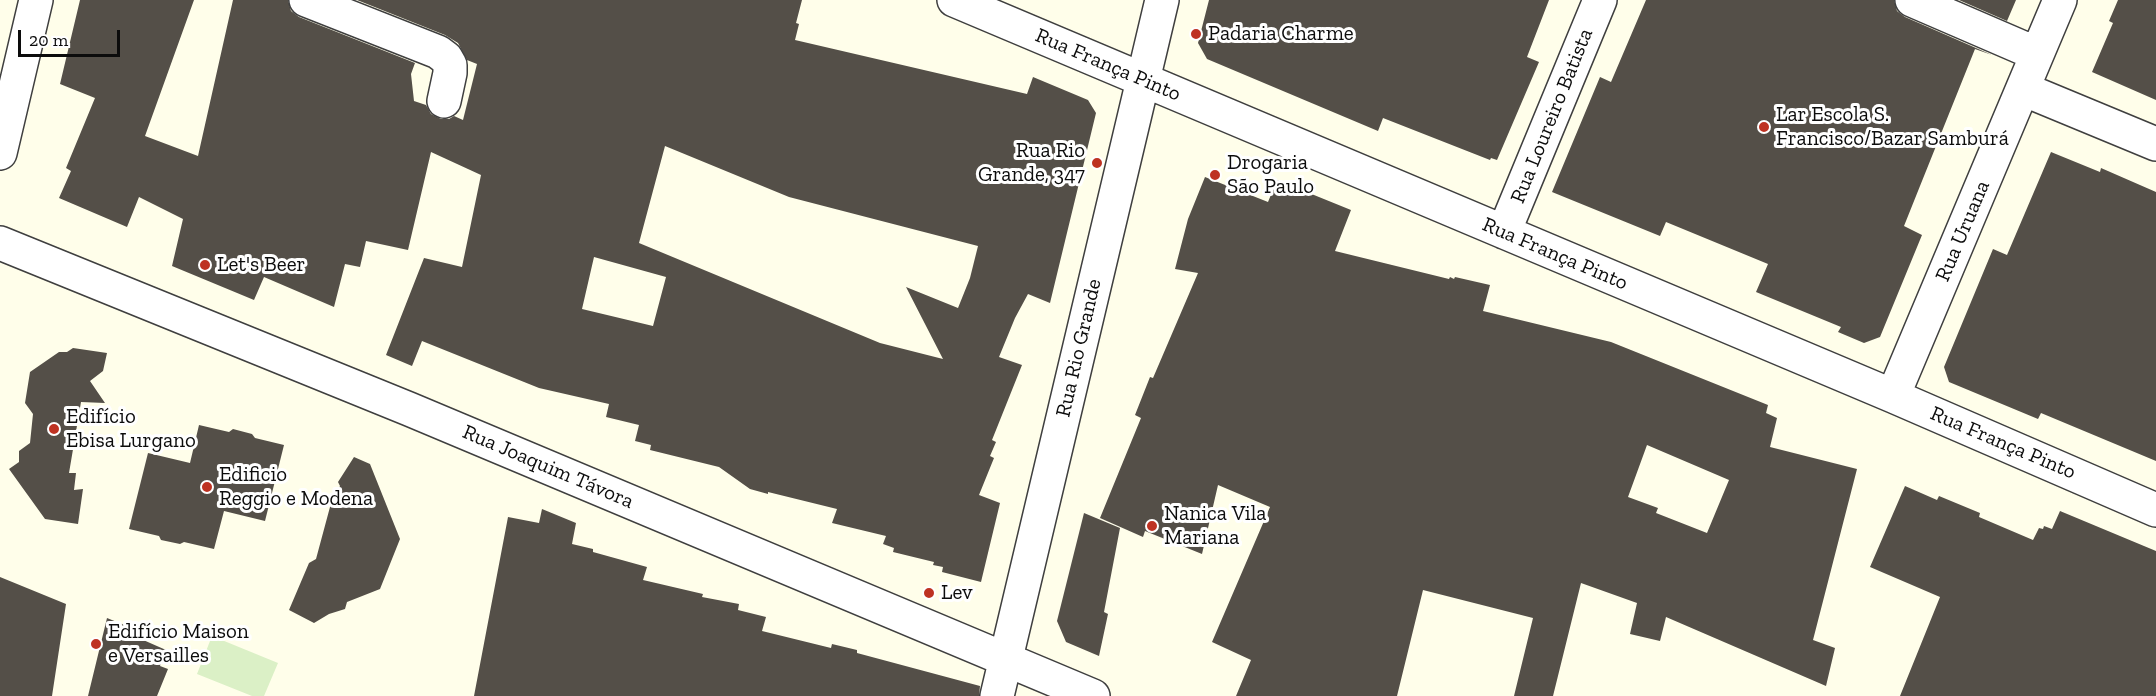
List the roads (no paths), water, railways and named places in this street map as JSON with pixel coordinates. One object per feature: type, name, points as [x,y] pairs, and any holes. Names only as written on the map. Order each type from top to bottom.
[{"type":"street","points":[[0,153],[36,0]]},
{"type":"street","points":[[306,0],[438,52],[446,58],[450,65],[444,100]]},
{"type":"street","name":"Rua França Pinto","points":[[954,0],[1893,396],[2156,510]]},
{"type":"street","name":"Rua Rio Grande","points":[[997,696],[1162,0]]},
{"type":"street","name":"Rua Loureiro Batista","points":[[1504,232],[1600,0]]},
{"type":"street","points":[[1912,0],[2037,54]]},
{"type":"street","name":"Rua Uruana","points":[[1893,396],[2060,0]]},
{"type":"street","points":[[2023,89],[2156,144]]},
{"type":"street","name":"Rua Joaquim Távora","points":[[0,243],[409,409],[1093,696]]},
{"type":"place","name":"Padaria Charme","points":[[1196,34]]},
{"type":"place","name":"Lar Escola S. Francisco/Bazar Samburá","points":[[1764,127]]},
{"type":"place","name":"Rua Rio Grande, 347","points":[[1097,163]]},
{"type":"place","name":"Drogaria São Paulo","points":[[1215,175]]},
{"type":"place","name":"Let's Beer","points":[[205,265]]},
{"type":"place","name":"Edifício Ebisa Lurgano","points":[[54,429]]},
{"type":"place","name":"Edificio Reggio e Modena","points":[[207,487]]},
{"type":"place","name":"Nanica Vila Mariana","points":[[1152,526]]},
{"type":"place","name":"Lev","points":[[929,593]]},
{"type":"place","name":"Edifício Maison e Versailles","points":[[96,644]]}]
